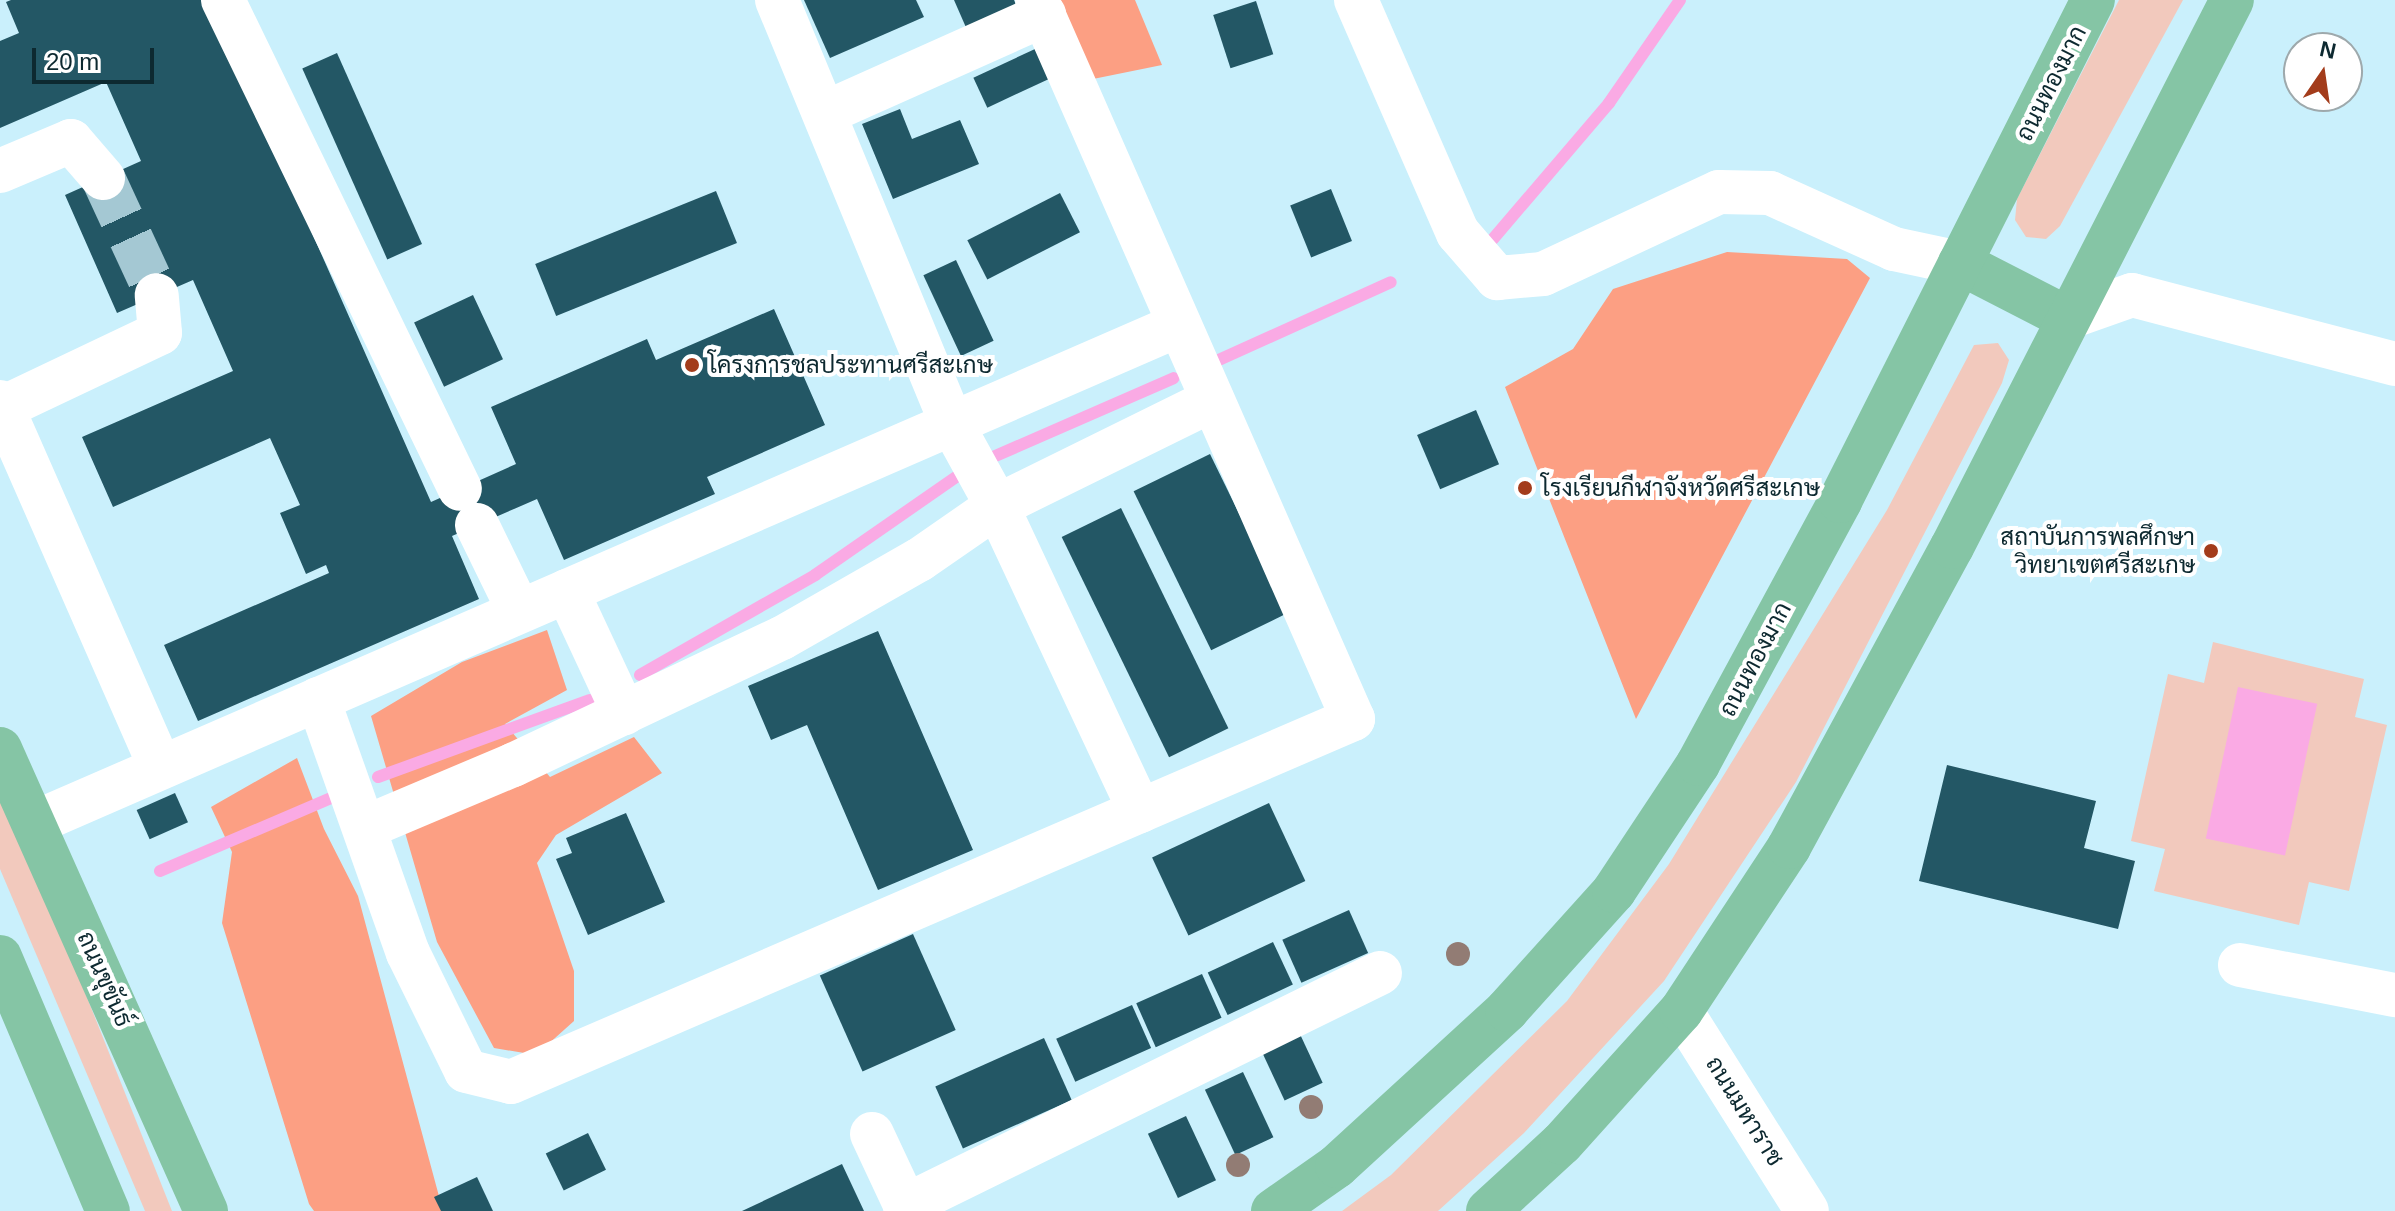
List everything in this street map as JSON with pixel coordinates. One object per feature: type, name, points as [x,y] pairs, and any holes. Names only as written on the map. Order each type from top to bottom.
[{"type":"main road","name":"ถนนทองมาก","points":[[1273,1211],[1337,1166],[1507,1010],[1614,891],[1698,764],[1840,501],[2093,0]]},
{"type":"main road","points":[[1488,1211],[1562,1143],[1681,1011],[1789,847],[1952,547],[2232,0]]},
{"type":"main road","points":[[1960,263],[2067,318]]},
{"type":"main road","name":"ถนนขุขันธ์","points":[[0,749],[206,1211]]},
{"type":"main road","points":[[0,957],[108,1211]]},
{"type":"main road","points":[[154,1091],[232,1211]]},
{"type":"street","points":[[223,0],[519,611]]},
{"type":"street","points":[[777,0],[827,112],[952,424],[997,506],[1140,811]]},
{"type":"street","points":[[1356,0],[1458,233],[1497,278],[1543,274],[1719,192],[1770,193],[1894,249],[1960,263]]},
{"type":"street","points":[[318,699],[366,827],[408,953],[466,1071],[511,1082],[1353,719],[1041,7],[827,112]]},
{"type":"street","points":[[0,171],[71,141],[103,178]]},
{"type":"street","points":[[157,295],[160,333],[1,406],[160,767]]},
{"type":"street","points":[[2067,318],[2132,295],[2395,364]]},
{"type":"street","points":[[34,823],[1179,325]]},
{"type":"street","points":[[366,827],[624,713],[782,638],[919,560],[997,506],[1212,400]]},
{"type":"street","points":[[567,591],[624,713]]},
{"type":"street","points":[[2240,965],[2395,995]]},
{"type":"street","points":[[872,1134],[907,1208],[1380,973]]},
{"type":"street","name":"ถนนมหาราช","points":[[1681,1011],[1807,1211]]},
{"type":"shaded area","points":[[1059,0],[1135,0],[1162,65],[1093,79]]},
{"type":"shaded area","points":[[2119,0],[2183,0],[2060,226],[2046,239],[2026,237],[2015,220],[2017,199]]},
{"type":"shaded area","points":[[1727,252],[1847,259],[1870,278],[1636,719],[1505,387],[1573,349],[1613,289]]},
{"type":"shaded area","points":[[1998,343],[2009,360],[2002,383],[1796,782],[1664,981],[1524,1133],[1438,1211],[1342,1211],[1391,1175],[1567,1001],[1669,864],[1887,510],[1974,345]]},
{"type":"shaded area","points":[[547,630],[567,690],[505,724],[550,777],[634,737],[662,773],[556,835],[537,863],[574,971],[574,1021],[536,1055],[494,1048],[437,942],[371,716],[462,662]]},
{"type":"shaded area","points":[[2213,642],[2364,679],[2355,717],[2387,725],[2349,891],[2309,882],[2299,925],[2154,891],[2165,849],[2131,841],[2168,674],[2204,683]]},
{"type":"shaded area","points":[[2238,687],[2317,704],[2285,855],[2206,839]]},
{"type":"shaded area","points":[[297,758],[324,829],[358,896],[443,1211],[314,1211],[309,1204],[222,923],[232,852],[211,807]]},
{"type":"shaded area","points":[[0,797],[55,917],[172,1211],[145,1211],[0,869]]},
{"type":"building","name":"โครงการชลประทานศรีสะเกษ","points":[[209,0],[431,502],[516,464],[491,407],[647,339],[656,360],[774,309],[825,425],[707,477],[715,494],[564,560],[537,499],[452,536],[479,599],[198,721],[164,645],[329,573],[326,565],[306,574],[280,513],[300,505],[270,438],[113,507],[82,437],[233,371],[193,280],[117,313],[65,195],[141,161],[106,82],[0,128],[0,41],[19,33],[6,2]]},
{"type":"building","points":[[804,0],[916,0],[924,17],[830,58]]},
{"type":"building","points":[[954,0],[1014,0],[1018,9],[968,32]]},
{"type":"building","points":[[1256,1],[1273,54],[1231,68],[1213,15]]},
{"type":"building","points":[[1035,49],[1049,79],[987,108],[973,78]]},
{"type":"building","points":[[337,53],[422,244],[387,259],[302,68]]},
{"type":"building","points":[[900,109],[912,139],[960,120],[979,164],[893,199],[862,124]]},
{"type":"building","points":[[1331,189],[1352,241],[1311,257],[1290,205]]},
{"type":"building","points":[[716,191],[737,243],[556,316],[535,264]]},
{"type":"building","points":[[1060,193],[1080,232],[987,279],[967,240]]},
{"type":"building","points":[[956,260],[994,341],[961,356],[923,275]]},
{"type":"building","points":[[473,295],[503,359],[444,387],[414,322]]},
{"type":"building","points":[[1476,410],[1499,464],[1440,489],[1417,435]]},
{"type":"building","points":[[1210,454],[1288,613],[1211,650],[1134,491]]},
{"type":"building","points":[[1121,508],[1228,728],[1169,757],[1062,537]]},
{"type":"building","points":[[878,631],[973,850],[878,890],[807,725],[771,740],[748,686]]},
{"type":"building","points":[[1947,765],[2096,801],[2084,848],[2135,861],[2118,929],[1919,881]]},
{"type":"building","points":[[175,793],[188,822],[150,839],[137,810]]},
{"type":"building","points":[[1269,803],[1305,881],[1188,935],[1152,858]]},
{"type":"building","points":[[626,813],[665,902],[588,935],[556,859],[572,853],[566,838]]},
{"type":"building","points":[[1349,910],[1368,953],[1301,983],[1282,940]]},
{"type":"building","points":[[913,934],[956,1030],[863,1071],[820,975]]},
{"type":"building","points":[[1273,942],[1293,985],[1228,1015],[1208,972]]},
{"type":"building","points":[[1202,974],[1222,1018],[1156,1047],[1136,1003]]},
{"type":"building","points":[[1132,1005],[1151,1048],[1075,1082],[1056,1039]]},
{"type":"building","points":[[1299,1032],[1323,1083],[1285,1101],[1261,1050]]},
{"type":"building","points":[[1044,1038],[1072,1100],[963,1149],[935,1086]]},
{"type":"building","points":[[1243,1072],[1273,1137],[1235,1155],[1205,1090]]},
{"type":"building","points":[[1186,1116],[1216,1180],[1178,1198],[1148,1134]]},
{"type":"building","points":[[588,1133],[606,1170],[564,1190],[546,1154]]},
{"type":"building","points":[[842,1164],[864,1211],[742,1211]]},
{"type":"building","points":[[477,1177],[493,1211],[441,1211],[434,1197]]},
{"type":"waterway","points":[[1493,239],[1609,103],[1680,0]]},
{"type":"waterway","points":[[1212,363],[1391,282]]},
{"type":"waterway","points":[[993,457],[1174,378]]},
{"type":"waterway","points":[[640,675],[815,575],[962,473]]},
{"type":"waterway","points":[[378,777],[589,700]]},
{"type":"waterway","points":[[160,871],[329,799]]},
{"type":"tunnel","points":[[103,178],[157,295]]},
{"type":"place","name":"โครงการชลประทานศรีสะเกษ","points":[[692,365]]},
{"type":"place","name":"โรงเรียนกีฬาจังหวัดศรีสะเกษ","points":[[1525,488]]},
{"type":"place","name":"สถาบันการพลศึกษา วิทยาเขตศรีสะเกษ","points":[[2211,551]]}]
